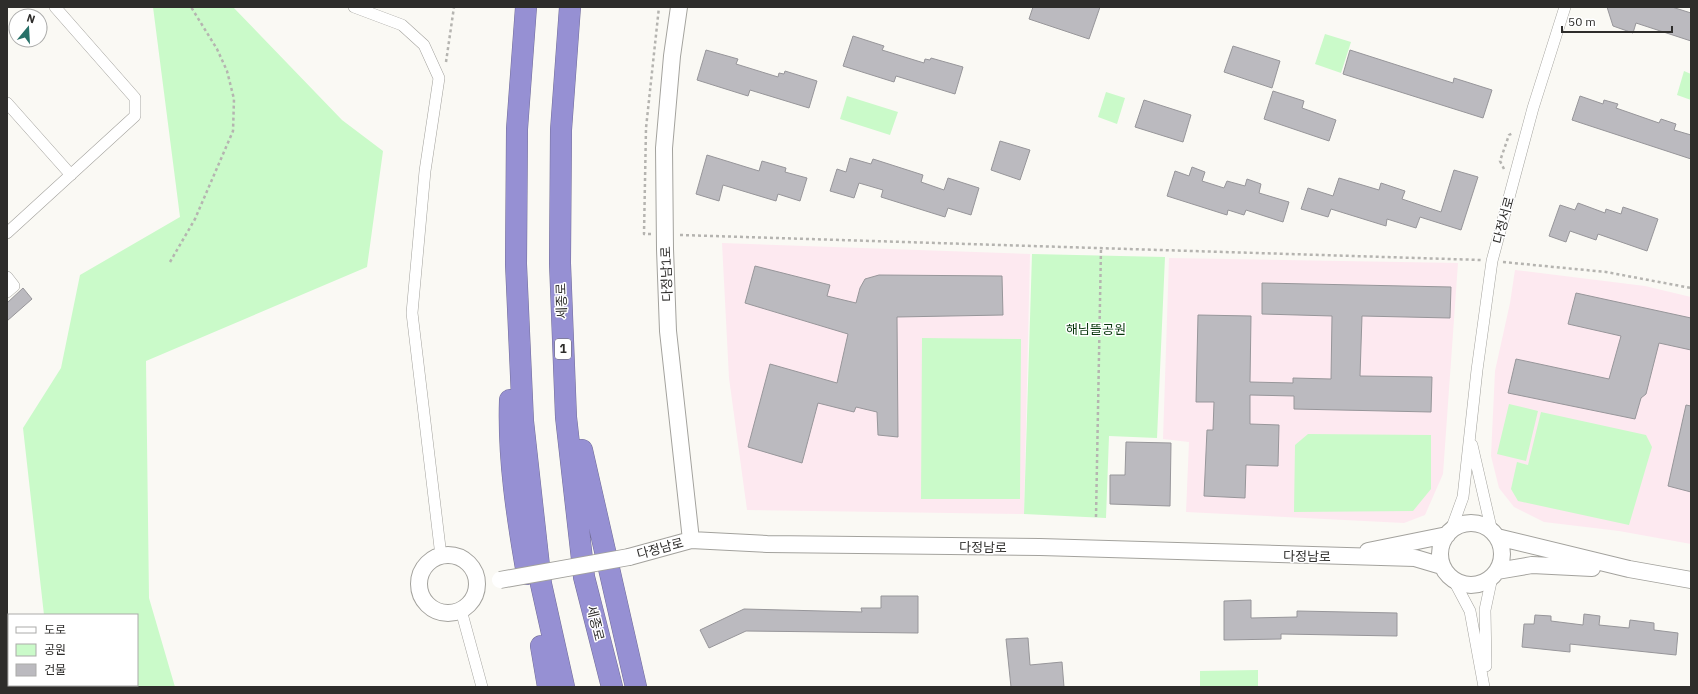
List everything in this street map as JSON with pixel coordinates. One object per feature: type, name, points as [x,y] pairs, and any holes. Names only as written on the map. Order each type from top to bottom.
[{"type":"highway","points":[[526,7],[517,129],[516,264],[509,433],[521,538],[548,687]]},
{"type":"highway","name":"세종로","points":[[570,7],[561,130],[560,263],[566,417],[584,577],[612,687]]},
{"type":"highway","points":[[516,264],[523,421],[541,584],[564,687]]},
{"type":"highway","points":[[563,338],[582,450],[636,687]]},
{"type":"street","points":[[7,233],[135,116],[134,98],[55,7]]},
{"type":"street","points":[[354,7],[402,25],[424,45],[439,78],[425,171],[412,314],[441,556]]},
{"type":"street","name":"다정남1로","points":[[679,7],[672,56],[664,148],[665,249],[668,331],[691,540]]},
{"type":"street","name":"다정서로","points":[[1471,439],[1477,370],[1492,261],[1533,108],[1565,7]]},
{"type":"street","points":[[7,103],[71,175]]},
{"type":"street","points":[[7,277],[14,286],[7,292]]},
{"type":"street","points":[[1471,439],[1463,497],[1440,550],[1442,566],[1453,580],[1470,611],[1485,687]]},
{"type":"street","points":[[1471,439],[1494,535],[1501,548],[1501,560],[1494,574],[1486,610],[1485,687]]},
{"type":"street","points":[[1339,556],[1449,532],[1461,524],[1472,523],[1483,526],[1494,535],[1629,569],[1691,580]]},
{"type":"street","name":"다정남로","points":[[476,581],[500,580],[629,557],[691,540],[767,544],[1040,547],[1339,556]]},
{"type":"street","points":[[441,556],[458,557],[466,562],[472,569],[476,581],[474,596],[468,604],[461,610],[452,612],[443,612],[430,607],[422,596],[419,588],[419,578],[423,569],[429,562],[441,556]]},
{"type":"street","points":[[1339,556],[1415,558],[1442,566]]},
{"type":"street","points":[[1453,580],[1466,584],[1480,584],[1494,574],[1532,565],[1629,569]]},
{"type":"street","points":[[461,610],[482,687]]},
{"type":"path","points":[[170,262],[194,220],[233,130],[234,98],[227,71],[217,49],[191,7]]},
{"type":"path","points":[[439,78],[444,73],[454,7]]},
{"type":"path","points":[[644,234],[646,128],[659,7]]},
{"type":"path","points":[[677,235],[1492,261],[1606,272],[1691,288]]},
{"type":"path","points":[[1096,517],[1101,248]]},
{"type":"shaded area","points":[[722,243],[1030,254],[1024,514],[747,510],[729,378]]},
{"type":"shaded area","points":[[1169,258],[1458,263],[1443,474],[1425,515],[1404,523],[1186,512],[1189,442],[1163,439]]},
{"type":"shaded area","points":[[1515,270],[1645,286],[1691,297],[1691,544],[1619,531],[1544,522],[1514,507],[1499,488],[1491,456],[1495,371],[1510,303]]},
{"type":"green space","points":[[153,7],[233,7],[342,120],[383,151],[367,267],[146,361],[149,598],[175,687],[52,687],[138,686],[138,614],[44,614],[23,428],[61,368],[80,275],[180,217]]},
{"type":"green space","points":[[1325,34],[1351,42],[1341,73],[1315,64]]},
{"type":"green space","points":[[1684,71],[1691,74],[1691,100],[1677,95]]},
{"type":"green space","points":[[1106,92],[1125,98],[1117,124],[1098,117]]},
{"type":"green space","points":[[847,96],[898,112],[890,135],[840,119]]},
{"type":"green space","name":"해님뜰공원","points":[[1032,254],[1165,257],[1157,438],[1109,436],[1106,518],[1024,514]]},
{"type":"green space","points":[[922,338],[1021,339],[1020,499],[921,499]]},
{"type":"green space","points":[[1509,404],[1538,411],[1526,461],[1497,454]]},
{"type":"green space","points":[[1541,412],[1646,435],[1652,447],[1629,525],[1518,501],[1511,489],[1517,462],[1528,465]]},
{"type":"green space","points":[[1308,434],[1431,435],[1431,489],[1413,511],[1294,512],[1295,445]]},
{"type":"green space","points":[[1258,670],[1258,687],[1200,687],[1200,671]]},
{"type":"building","points":[[1033,7],[1100,7],[1089,39],[1029,19]]},
{"type":"building","points":[[1607,7],[1672,7],[1691,13],[1691,41],[1636,23],[1633,33],[1613,26]]},
{"type":"building","points":[[853,36],[884,46],[882,50],[924,63],[925,59],[930,60],[931,58],[963,67],[955,94],[896,76],[894,82],[843,66]]},
{"type":"building","points":[[1233,46],[1280,61],[1272,88],[1224,72]]},
{"type":"building","points":[[706,50],[738,59],[736,64],[778,77],[779,73],[784,74],[785,71],[817,81],[809,108],[750,90],[748,96],[697,80]]},
{"type":"building","points":[[1350,50],[1453,83],[1454,78],[1492,90],[1483,118],[1343,74]]},
{"type":"building","points":[[1273,91],[1304,101],[1302,108],[1336,120],[1329,141],[1264,119]]},
{"type":"building","points":[[1580,96],[1603,104],[1604,100],[1618,104],[1616,108],[1659,123],[1661,119],[1676,124],[1674,130],[1691,135],[1691,159],[1572,120]]},
{"type":"building","points":[[1144,100],[1191,115],[1183,142],[1135,127]]},
{"type":"building","points":[[1000,141],[1030,150],[1020,180],[991,170]]},
{"type":"building","points":[[707,155],[759,171],[762,161],[786,168],[785,172],[807,178],[800,201],[778,194],[776,201],[723,185],[719,201],[696,194]]},
{"type":"building","points":[[850,158],[871,164],[873,159],[923,175],[921,182],[944,190],[948,178],[979,188],[971,215],[948,208],[945,217],[881,197],[883,190],[859,183],[854,198],[830,191],[837,169],[846,172]]},
{"type":"building","points":[[1192,167],[1205,172],[1202,181],[1224,188],[1227,181],[1245,186],[1247,179],[1261,184],[1259,193],[1289,202],[1283,222],[1246,210],[1244,215],[1228,210],[1227,215],[1167,196],[1175,171],[1189,176]]},
{"type":"building","points":[[1454,170],[1478,177],[1461,230],[1420,217],[1416,228],[1387,219],[1386,226],[1331,209],[1328,217],[1301,209],[1308,188],[1333,196],[1339,178],[1379,190],[1381,183],[1405,191],[1402,199],[1441,212]]},
{"type":"building","points":[[1578,203],[1605,213],[1606,209],[1621,214],[1623,207],[1658,219],[1647,251],[1598,234],[1596,240],[1570,231],[1566,242],[1549,236],[1560,205],[1575,210]]},
{"type":"building","points":[[755,266],[830,285],[827,296],[856,303],[860,288],[865,279],[879,275],[1002,276],[1003,315],[897,317],[898,437],[878,435],[877,412],[856,407],[854,412],[818,403],[802,463],[748,447],[770,364],[837,383],[848,334],[745,303]]},
{"type":"building","points":[[1262,283],[1451,287],[1450,318],[1362,316],[1360,376],[1432,377],[1431,412],[1294,409],[1294,396],[1250,395],[1250,424],[1279,425],[1278,466],[1246,465],[1245,498],[1204,496],[1207,430],[1213,430],[1214,402],[1196,402],[1198,315],[1251,316],[1250,382],[1293,383],[1293,378],[1331,379],[1332,316],[1262,314]]},
{"type":"building","points":[[23,288],[32,299],[7,321],[7,303]]},
{"type":"building","points":[[1576,293],[1691,318],[1691,350],[1659,343],[1646,394],[1641,398],[1635,419],[1508,393],[1516,359],[1609,379],[1621,336],[1568,324]]},
{"type":"building","points":[[1686,405],[1691,406],[1691,492],[1668,486]]},
{"type":"building","points":[[1126,442],[1171,443],[1170,506],[1110,504],[1110,475],[1125,475]]},
{"type":"building","points":[[881,596],[918,596],[918,633],[746,631],[709,648],[700,630],[744,609],[862,612],[861,608],[881,608]]},
{"type":"building","points":[[1251,600],[1251,618],[1297,617],[1297,611],[1397,613],[1397,636],[1281,634],[1281,639],[1224,640],[1224,601]]},
{"type":"building","points":[[1584,614],[1600,616],[1599,625],[1629,628],[1630,620],[1654,623],[1654,630],[1678,633],[1676,655],[1570,644],[1570,652],[1522,647],[1524,624],[1534,624],[1535,615],[1551,616],[1551,621],[1583,625]]},
{"type":"building","points":[[1028,638],[1030,665],[1062,662],[1064,687],[1011,687],[1006,639]]}]
